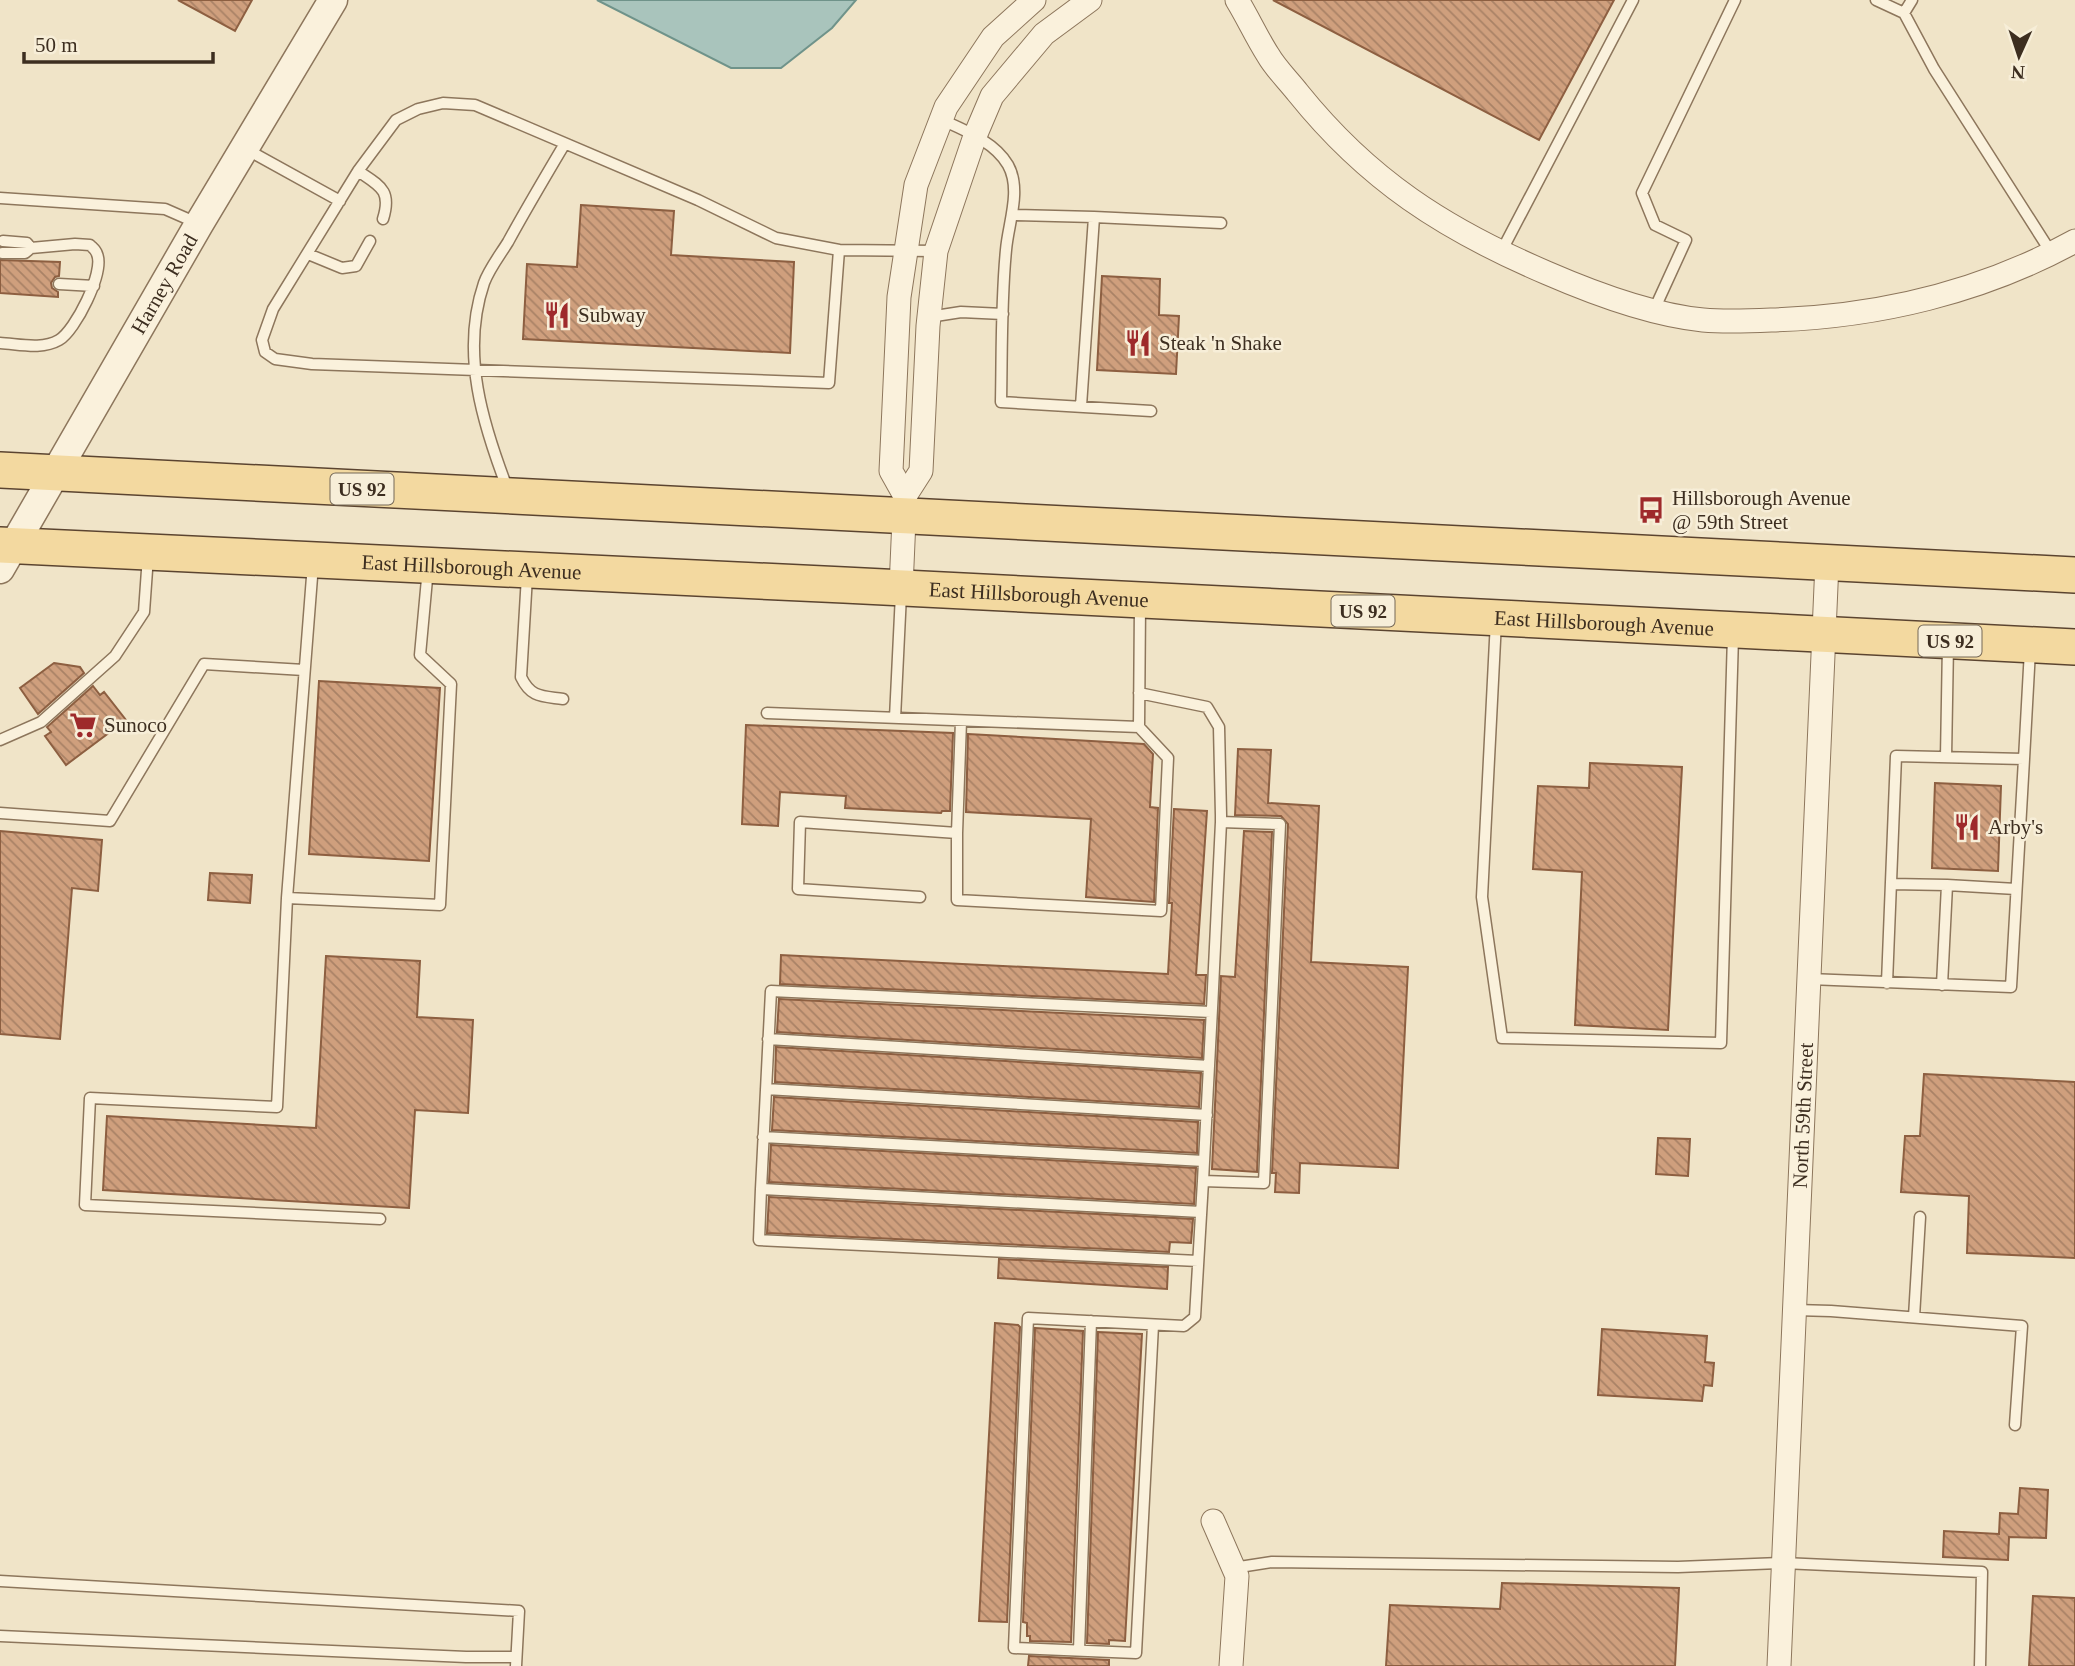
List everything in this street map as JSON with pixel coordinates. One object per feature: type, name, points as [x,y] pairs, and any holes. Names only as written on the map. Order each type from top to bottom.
[{"type":"main road","name":"US 92","points":[[0,470],[510,496],[905,506],[1827,563],[2075,575]]},
{"type":"main road","name":"East Hillsborough Avenue","points":[[4,553],[149,552],[2075,647]]},
{"type":"street","name":"Harney Road","points":[[4,553],[333,0]]},
{"type":"street","points":[[905,506],[891,471],[899,297],[916,185],[946,107],[993,37],[1034,0]]},
{"type":"street","points":[[901,588],[905,506],[921,471],[929,317],[936,251],[975,136],[992,96],[1044,34],[1090,0]]},
{"type":"street","points":[[1237,0],[1269,57],[1322,123],[1383,181],[1449,225],[1500,254],[1588,291],[1654,310],[1702,320],[1738,321],[1809,319],[1863,312],[1941,295],[1999,277],[2075,241]]},
{"type":"street","name":"North 59th Street","points":[[1779,1666],[1827,563]]},
{"type":"street","points":[[1213,1521],[1237,1576],[1231,1666]]},
{"type":"lane","points":[[1500,254],[1633,0]]},
{"type":"lane","points":[[1654,310],[1686,240],[1656,225],[1642,193],[1735,0]]},
{"type":"lane","points":[[1876,0],[1904,13],[1934,69],[2052,254]]},
{"type":"lane","points":[[1904,13],[1912,0]]},
{"type":"lane","points":[[839,250],[829,383],[312,364],[275,359],[265,352],[262,340],[273,309],[358,171],[396,120],[418,109],[443,103],[475,105],[698,200],[776,238],[839,250],[936,251]]},
{"type":"lane","points":[[942,120],[975,136],[1008,164],[1013,180],[1013,215],[1006,249],[1001,402],[1152,411]]},
{"type":"lane","points":[[510,496],[489,440],[475,371],[472,341],[484,281],[564,145]]},
{"type":"lane","points":[[244,148],[340,201]]},
{"type":"lane","points":[[358,171],[382,188],[388,202],[383,219]]},
{"type":"lane","points":[[0,198],[164,209],[200,224]]},
{"type":"lane","points":[[1013,215],[1221,223]]},
{"type":"lane","points":[[1081,407],[1094,217]]},
{"type":"lane","points":[[308,254],[342,268],[356,266],[370,242]]},
{"type":"lane","points":[[0,343],[41,346],[57,342],[69,334],[99,268],[97,254],[90,245],[31,248],[27,243],[3,247]]},
{"type":"lane","points":[[59,284],[93,286]]},
{"type":"lane","points":[[929,317],[961,312],[1003,314]]},
{"type":"lane","points":[[0,740],[41,722],[115,656],[144,612],[149,552]]},
{"type":"lane","points":[[313,560],[287,898],[277,1107],[90,1098],[85,1205],[380,1219]]},
{"type":"lane","points":[[287,898],[440,905],[450,684],[420,655],[428,565]]},
{"type":"lane","points":[[527,570],[521,677],[526,688],[536,695],[563,699]]},
{"type":"lane","points":[[895,718],[901,588]]},
{"type":"lane","points":[[961,721],[957,900],[1161,911],[1168,758],[1139,727],[1140,600]]},
{"type":"lane","points":[[1496,618],[1482,897],[1502,1038],[1721,1043],[1734,631]]},
{"type":"lane","points":[[1946,757],[1948,641]]},
{"type":"lane","points":[[1809,979],[2011,987],[2030,645]]},
{"type":"lane","points":[[0,813],[110,821],[204,664],[304,670]]},
{"type":"lane","points":[[1139,693],[1207,707],[1219,727],[1221,822],[1195,1317],[1184,1326],[1028,1318],[1014,1648],[1136,1653],[1153,1325]]},
{"type":"lane","points":[[767,713],[1139,727]]},
{"type":"lane","points":[[1887,982],[1896,756],[2024,759]]},
{"type":"lane","points":[[920,898],[798,889],[800,822],[957,833]]},
{"type":"lane","points":[[1203,1181],[1264,1183],[1280,824],[1221,822]]},
{"type":"lane","points":[[1891,884],[2016,889]]},
{"type":"lane","points":[[1942,985],[1947,885]]},
{"type":"lane","points":[[1198,1261],[759,1240],[768,1039],[771,991],[1211,1012]]},
{"type":"lane","points":[[768,1039],[1209,1066]]},
{"type":"lane","points":[[766,1089],[1207,1115]]},
{"type":"lane","points":[[763,1137],[1204,1161]]},
{"type":"lane","points":[[761,1189],[1201,1212]]},
{"type":"lane","points":[[1914,1317],[1920,1217]]},
{"type":"lane","points":[[1795,1310],[2022,1326],[2015,1425]]},
{"type":"lane","points":[[1079,1650],[1091,1321]]},
{"type":"lane","points":[[1233,1567],[1272,1562],[1678,1567],[1783,1563],[1982,1572],[1980,1666]]},
{"type":"lane","points":[[0,1581],[519,1611],[516,1661],[0,1636]]},
{"type":"water","points":[[597,0],[856,0],[832,28],[781,68],[731,68]]},
{"type":"building","points":[[178,0],[252,0],[235,31]]},
{"type":"building","points":[[1273,0],[1614,0],[1539,140]]},
{"type":"building","points":[[581,205],[674,211],[671,255],[794,262],[790,353],[523,339],[527,264],[577,267]]},
{"type":"building","points":[[0,260],[60,262],[59,276],[51,283],[52,288],[58,292],[58,297],[0,293]]},
{"type":"building","name":"Steak 'n Shake","points":[[1102,276],[1160,279],[1159,315],[1179,316],[1176,374],[1097,370]]},
{"type":"building","points":[[54,663],[80,667],[84,673],[38,714],[20,688]]},
{"type":"building","points":[[319,681],[440,688],[429,861],[309,854]]},
{"type":"building","points":[[93,686],[100,695],[104,692],[126,720],[66,765],[45,736],[51,732],[47,727]]},
{"type":"building","points":[[746,725],[953,733],[950,811],[941,813],[845,808],[846,796],[780,792],[778,826],[742,824]]},
{"type":"building","points":[[968,734],[1144,744],[1153,754],[1150,807],[1158,808],[1154,902],[1086,897],[1091,819],[966,812]]},
{"type":"building","points":[[1238,749],[1271,750],[1268,803],[1319,806],[1311,962],[1408,967],[1398,1168],[1300,1163],[1299,1193],[1275,1192],[1276,1173],[1272,1173],[1288,824],[1281,816],[1235,815]]},
{"type":"building","points":[[1590,763],[1682,767],[1668,1030],[1575,1025],[1582,872],[1533,869],[1538,786],[1589,788]]},
{"type":"building","name":"Arby's","points":[[1935,783],[2001,786],[1998,871],[1932,868]]},
{"type":"building","points":[[1174,809],[1207,811],[1196,975],[1206,975],[1204,1004],[780,984],[781,955],[1168,974]]},
{"type":"building","points":[[0,831],[102,840],[98,891],[72,888],[60,1039],[0,1034]]},
{"type":"building","points":[[1244,831],[1272,832],[1257,1172],[1212,1169],[1221,976],[1235,977]]},
{"type":"building","points":[[210,873],[252,875],[250,903],[208,900]]},
{"type":"building","points":[[326,956],[420,961],[417,1017],[473,1020],[468,1113],[415,1110],[409,1208],[103,1190],[107,1116],[316,1128]]},
{"type":"building","points":[[779,999],[1204,1020],[1202,1058],[777,1032]]},
{"type":"building","points":[[776,1047],[1201,1073],[1199,1107],[775,1082]]},
{"type":"building","points":[[1924,1074],[2075,1082],[2075,1258],[1967,1253],[1969,1196],[1901,1192],[1905,1136],[1920,1136]]},
{"type":"building","points":[[774,1097],[1198,1122],[1197,1153],[772,1130]]},
{"type":"building","points":[[1658,1138],[1690,1139],[1688,1176],[1656,1174]]},
{"type":"building","points":[[771,1145],[1196,1168],[1194,1204],[769,1182]]},
{"type":"building","points":[[769,1197],[1193,1219],[1191,1243],[1170,1242],[1169,1252],[767,1233]]},
{"type":"building","points":[[999,1259],[1168,1267],[1167,1289],[998,1278]]},
{"type":"building","points":[[995,1323],[1020,1327],[1007,1622],[979,1621]]},
{"type":"building","points":[[1035,1328],[1083,1331],[1071,1642],[1030,1641],[1030,1636],[1027,1636],[1027,1623],[1023,1622]]},
{"type":"building","points":[[1602,1329],[1707,1336],[1705,1362],[1714,1363],[1712,1386],[1704,1385],[1702,1401],[1598,1395]]},
{"type":"building","points":[[1098,1332],[1142,1334],[1125,1641],[1109,1640],[1109,1644],[1087,1643]]},
{"type":"building","points":[[2020,1488],[2048,1490],[2046,1538],[2009,1537],[2008,1560],[1943,1557],[1944,1531],[1999,1534],[2000,1513],[2018,1514]]},
{"type":"building","points":[[1502,1583],[1679,1588],[1675,1666],[1386,1666],[1390,1605],[1500,1609]]},
{"type":"building","points":[[2033,1596],[2075,1598],[2075,1666],[2029,1666]]},
{"type":"building","points":[[1029,1656],[1109,1660],[1109,1666],[1028,1666]]},
{"type":"place","name":"Subway","points":[[557,315]]},
{"type":"place","name":"Steak 'n Shake","points":[[1138,343]]},
{"type":"place","name":"Hillsborough Avenue @ 59th Street","points":[[1651,510]]},
{"type":"place","name":"Sunoco","points":[[83,725]]},
{"type":"place","name":"Arby's","points":[[1967,827]]}]
